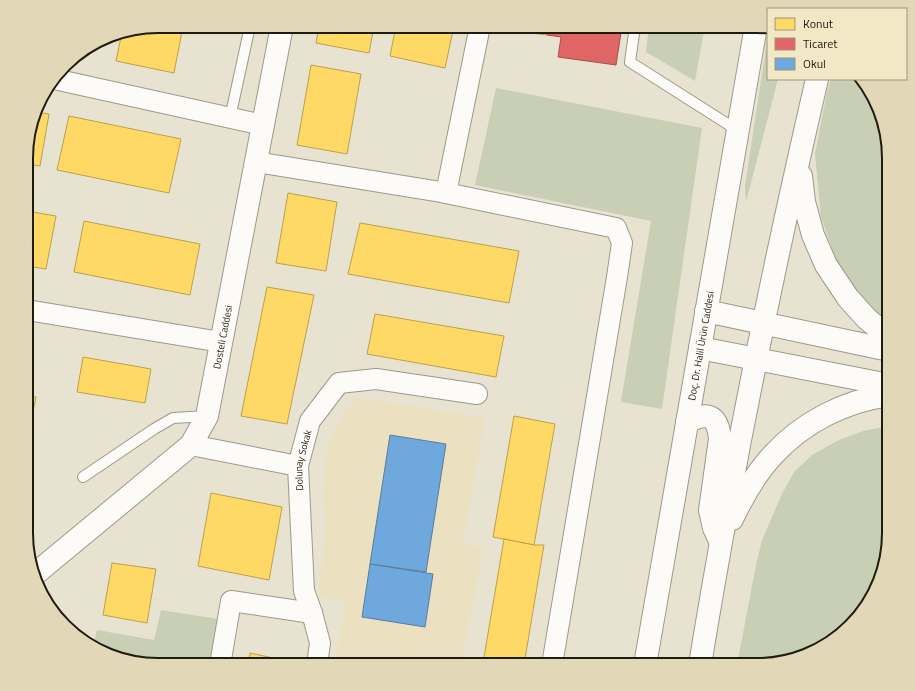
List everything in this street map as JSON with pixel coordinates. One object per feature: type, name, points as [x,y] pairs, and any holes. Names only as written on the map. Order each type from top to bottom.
[{"type":"main road","name":"Dosteli Caddesi","points":[[39,571],[191,445],[207,416],[281,33]]},
{"type":"main road","name":"Doç. Dr. Halil Ürün Caddesi","points":[[646,658],[755,33]]},
{"type":"main road","points":[[701,658],[720,542],[763,324],[817,80]]},
{"type":"main road","points":[[800,154],[804,202],[813,235],[826,265],[848,298],[867,319],[882,331]]},
{"type":"main road","points":[[706,311],[882,349]]},
{"type":"main road","points":[[700,348],[882,384]]},
{"type":"main road","points":[[720,542],[737,508],[754,480],[773,454],[797,433],[824,415],[855,402],[882,396]]},
{"type":"main road","points":[[687,422],[698,417],[706,416],[713,420],[719,427],[720,439],[710,510],[714,528],[720,542]]},
{"type":"street","points":[[446,193],[479,33]]},
{"type":"street","points":[[60,80],[263,125]]},
{"type":"street","points":[[256,162],[446,193],[616,228],[622,242],[617,277],[553,658]]},
{"type":"street","points":[[33,311],[221,342]]},
{"type":"street","name":"Dolunay Sokak","points":[[318,658],[320,643],[304,591],[298,466],[310,421],[339,383],[376,379],[477,394]]},
{"type":"street","points":[[191,445],[298,466]]},
{"type":"street","points":[[221,658],[231,601],[312,614]]},
{"type":"lane","points":[[230,118],[248,33]]},
{"type":"lane","points":[[635,33],[630,62],[738,130]]},
{"type":"lane","points":[[83,477],[154,429],[174,418],[207,416]]},
{"type":"shaded area","points":[[357,397],[485,418],[463,543],[483,547],[462,658],[335,658],[346,601],[319,597],[326,516],[322,499],[327,448],[344,412]]},
{"type":"green space","points":[[648,33],[704,33],[695,81],[646,52]]},
{"type":"green space","points":[[767,41],[767,80],[778,80],[746,202],[745,186]]},
{"type":"green space","points":[[831,80],[854,80],[872,110],[880,134],[882,150],[882,320],[863,307],[841,275],[821,217],[815,154]]},
{"type":"green space","points":[[496,88],[702,128],[662,409],[621,402],[651,221],[475,185]]},
{"type":"green space","points":[[882,427],[882,541],[878,565],[865,596],[845,621],[820,641],[781,656],[765,658],[738,658],[762,540],[782,494],[794,472],[812,455],[839,440],[863,431]]},
{"type":"green space","points":[[161,610],[218,619],[210,658],[142,657],[126,654],[94,641],[97,630],[154,640]]},
{"type":"building: Konut","points":[[150,33],[182,33],[174,73],[116,61],[121,39],[134,35]]},
{"type":"building: Konut","points":[[318,33],[373,33],[369,53],[316,43]]},
{"type":"building: Konut","points":[[395,33],[452,33],[445,68],[390,56]]},
{"type":"building: Konut","points":[[530,33],[547,33],[547,35]]},
{"type":"building: Konut","points":[[311,65],[361,74],[347,154],[297,145]]},
{"type":"building: Konut","points":[[42,113],[49,114],[40,166],[33,165],[33,158],[37,126]]},
{"type":"building: Konut","points":[[69,116],[181,139],[169,193],[57,170]]},
{"type":"building: Konut","points":[[288,193],[337,202],[326,271],[276,263]]},
{"type":"building: Konut","points":[[33,212],[56,216],[46,269],[33,267]]},
{"type":"building: Konut","points":[[84,221],[200,244],[190,295],[74,272]]},
{"type":"building: Konut","points":[[360,223],[519,251],[509,303],[348,274]]},
{"type":"building: Konut","points":[[267,287],[314,295],[287,424],[241,416]]},
{"type":"building: Konut","points":[[375,314],[504,336],[496,377],[367,354]]},
{"type":"building: Konut","points":[[83,357],[151,369],[145,403],[77,392]]},
{"type":"building: Konut","points":[[33,396],[36,397],[33,412]]},
{"type":"building: Konut","points":[[514,416],[555,424],[534,545],[493,537]]},
{"type":"building: Konut","points":[[211,493],[282,507],[269,580],[198,566]]},
{"type":"building: Konut","points":[[504,539],[534,545],[544,545],[525,658],[484,658]]},
{"type":"building: Konut","points":[[112,563],[156,569],[147,623],[103,615]]},
{"type":"building: Konut","points":[[250,653],[273,658],[250,658]]},
{"type":"building: Ticaret","points":[[547,33],[621,33],[616,65],[558,57],[561,37],[547,35]]},
{"type":"building: Okul","points":[[390,435],[446,444],[426,572],[370,564]]},
{"type":"building: Okul","points":[[370,564],[433,574],[425,627],[362,617]]}]
